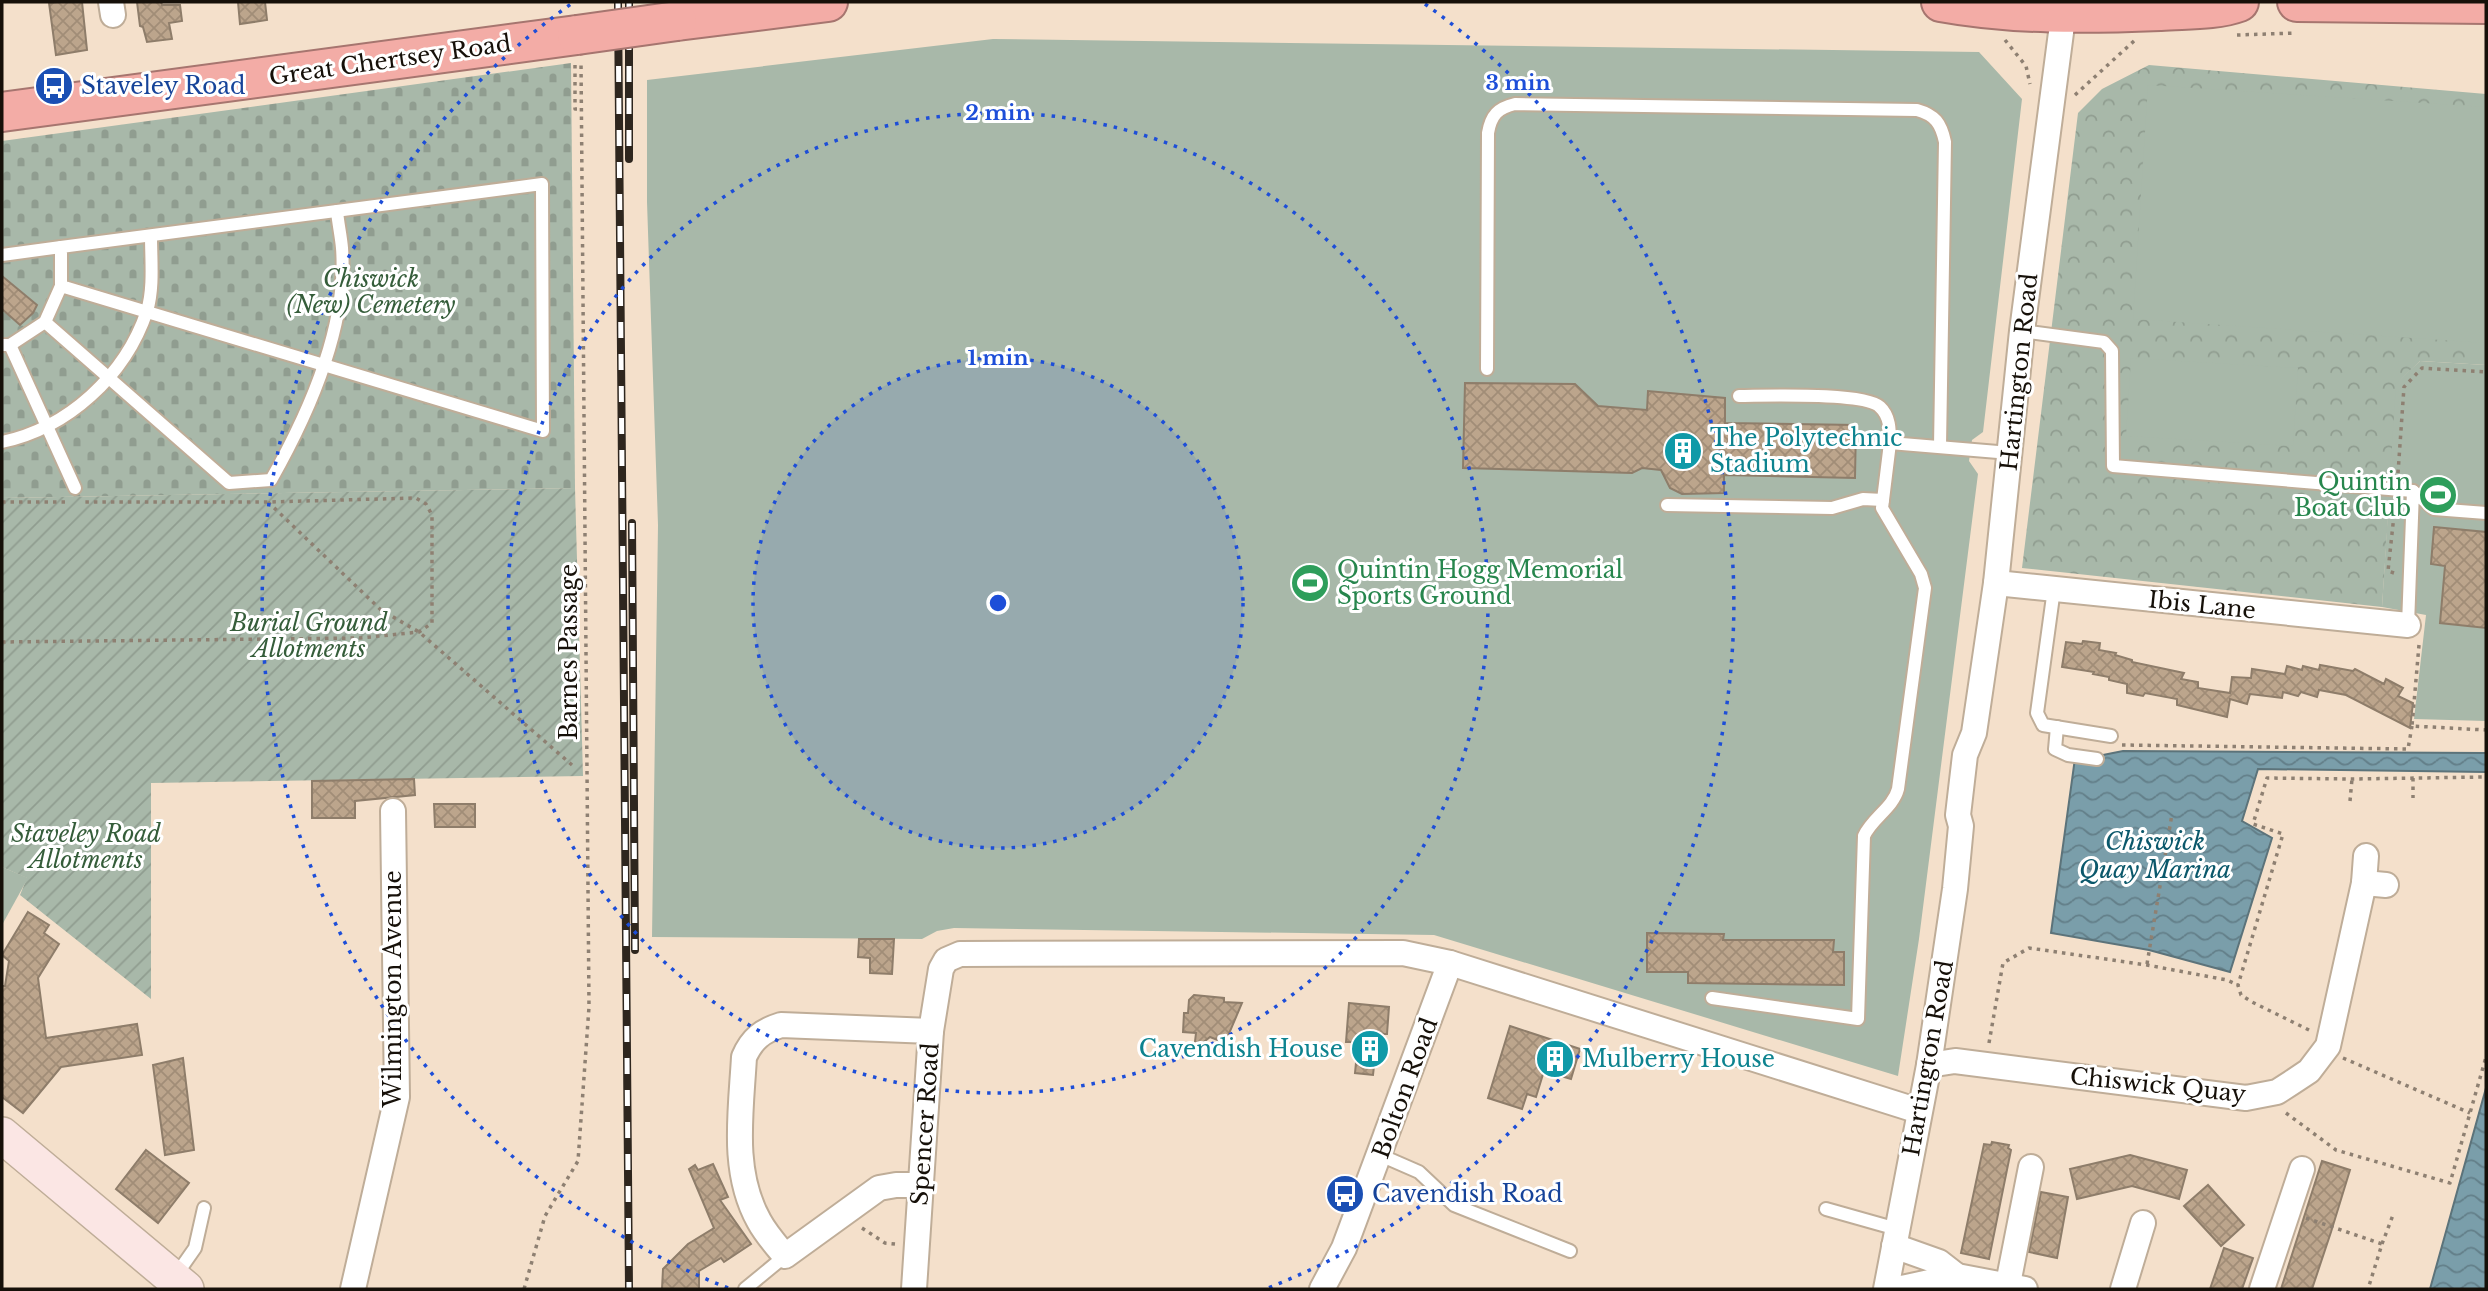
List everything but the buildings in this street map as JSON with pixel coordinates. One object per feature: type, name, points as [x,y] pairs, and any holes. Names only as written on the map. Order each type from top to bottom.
[{"type":"highway","name":"Great Chertsey Road","points":[[2,112],[576,47],[677,21],[828,2]]},
{"type":"highway","points":[[1941,2],[1997,10],[2064,7],[2116,13],[2222,8],[2239,2]]},
{"type":"highway","points":[[2297,2],[2486,4]]},
{"type":"street","name":"Hartington Road","points":[[1886,1288],[1929,1065],[1955,889],[1961,826],[1958,815],[1965,755],[1974,733],[1996,583],[2022,331],[2064,7]]},
{"type":"street","name":"Ibis Lane","points":[[1996,583],[2408,625]]},
{"type":"street","name":"Wilmington Avenue","points":[[353,1289],[397,1097],[393,811]]},
{"type":"street","name":"Chiswick Quay","points":[[1929,1065],[1955,1061],[2246,1098],[2277,1092],[2309,1071],[2331,1035],[2375,884],[2366,856]]},
{"type":"street","name":"Spencer Road","points":[[914,1289],[931,1031],[941,970],[946,960],[960,954],[1403,953],[1450,962]]},
{"type":"street","points":[[1450,962],[1919,1111]]},
{"type":"street","name":"Bolton Road","points":[[1322,1289],[1344,1248],[1450,962]]},
{"type":"street","points":[[921,1185],[879,1188],[785,1256],[760,1223],[748,1198],[742,1172],[739,1155],[744,1058],[749,1046],[759,1035],[781,1025],[931,1031]]},
{"type":"street","points":[[2,1135],[180,1284]]},
{"type":"street","points":[[1886,1288],[1902,1288],[1957,1276],[2014,1288],[2031,1167]]},
{"type":"street","points":[[2262,1289],[2302,1169]]},
{"type":"street","points":[[2123,1289],[2143,1223]]},
{"type":"street","points":[[1895,1238],[1939,1262],[1957,1276]]},
{"type":"lane","points":[[1487,369],[1488,132],[1494,114],[1503,106],[1515,104],[1917,110],[1937,119],[1945,142],[1941,446]]},
{"type":"lane","points":[[2,255],[542,184],[543,431],[61,286]]},
{"type":"lane","points":[[45,322],[229,483],[271,480],[299,430],[323,365],[339,305],[342,250],[337,211]]},
{"type":"lane","points":[[2,442],[47,427],[79,407],[109,378],[129,347],[147,310],[151,274],[150,236]]},
{"type":"lane","points":[[61,247],[61,286],[45,322],[6,345],[75,488]]},
{"type":"lane","points":[[2022,331],[2104,342],[2112,351],[2113,466],[2413,491],[2434,509],[2486,513]]},
{"type":"lane","points":[[1712,998],[1858,1019],[1864,836],[1871,823],[1896,795],[1924,588],[1922,574],[1882,508],[1890,443],[1888,419],[1879,405],[1848,398],[1739,396]]},
{"type":"lane","points":[[1890,443],[2010,453]]},
{"type":"lane","points":[[2408,625],[2413,491]]},
{"type":"lane","points":[[1667,505],[1832,508],[1863,499],[1882,500]]},
{"type":"lane","points":[[2054,589],[2037,713],[2043,725],[2111,736]]},
{"type":"lane","points":[[2057,727],[2055,749],[2068,755],[2096,759]]},
{"type":"lane","points":[[1380,1155],[1419,1172],[1454,1205],[1570,1251]]},
{"type":"lane","points":[[180,1284],[195,1248],[204,1208]]},
{"type":"lane","points":[[1826,1209],[1895,1238]]},
{"type":"lane","points":[[745,1289],[785,1256]]},
{"type":"path","points":[[1997,10],[2001,36],[2026,66],[2035,105],[2049,118]]},
{"type":"path","points":[[2071,99],[2141,35]]},
{"type":"path","points":[[576,47],[575,109],[582,109]]},
{"type":"path","name":"Barnes Passage","points":[[524,1289],[545,1216],[578,1161],[589,1007],[582,109],[576,47]]},
{"type":"path","points":[[2410,579],[2388,571],[2404,387],[2422,368],[2486,372]]},
{"type":"path","points":[[2,642],[360,638],[419,632],[432,624],[432,514],[426,504],[416,498],[268,502],[82,502]]},
{"type":"path","points":[[2,502],[68,502]]},
{"type":"path","points":[[268,502],[381,610],[419,632],[572,765]]},
{"type":"path","points":[[2111,736],[2113,745],[2409,749],[2419,635],[2408,625]]},
{"type":"path","points":[[2412,726],[2486,730]]},
{"type":"path","points":[[2470,1113],[2344,1059],[2331,1035],[2317,1034],[2252,1002],[2241,995],[2238,985],[2283,834],[2253,824],[2267,778],[2486,777]]},
{"type":"path","points":[[2413,778],[2413,799]]},
{"type":"path","points":[[2350,801],[2352,779]]},
{"type":"path","points":[[2147,965],[2172,814]]},
{"type":"path","points":[[1985,1065],[2003,963],[2029,948],[2147,965],[2227,980],[2238,985]]},
{"type":"path","points":[[2277,1092],[2286,1112],[2336,1150],[2451,1183],[2486,1057]]},
{"type":"path","points":[[848,1211],[859,1226],[885,1242],[918,1246]]},
{"type":"path","points":[[2288,1211],[2382,1244]]},
{"type":"path","points":[[2368,1289],[2393,1215]]},
{"type":"green space","name":"Quintin Hogg Memorial Sports Ground","points":[[993,39],[1979,52],[2022,99],[1983,432],[1972,440],[1969,461],[1978,474],[1919,939],[1898,1076],[1434,935],[954,928],[937,931],[922,939],[652,937],[658,525],[647,202],[647,80]]},
{"type":"green space","name":"Chiswick (New) Cemetery","points":[[571,63],[575,488],[2,498],[2,141]]},
{"type":"green space","points":[[2149,65],[2486,94],[2486,365],[2420,361],[2397,383],[2382,607],[2022,568],[2078,113],[2102,89]]},
{"type":"green space","points":[[2148,85],[2486,107],[2486,343],[2133,319]]},
{"type":"green space","points":[[2131,358],[2298,368],[2293,446],[2126,436]]},
{"type":"green space","name":"Quintin Boat Club","points":[[2420,361],[2486,365],[2486,721],[2414,719],[2426,615],[2382,607],[2396,383]]},
{"type":"green space","name":"Burial Ground Allotments","points":[[575,488],[583,776],[151,783],[151,999],[20,895],[27,878],[2,867],[2,498]]},
{"type":"green space","points":[[2,867],[28,878],[2,925]]},
{"type":"water","name":"Chiswick Quay Marina","points":[[2076,751],[2103,755],[2123,751],[2486,753],[2486,772],[2258,769],[2242,821],[2272,838],[2230,972],[2149,950],[2051,933]]},
{"type":"water","points":[[2486,1088],[2486,1289],[2430,1289]]},
{"type":"railway","points":[[618,2],[629,1289]]},
{"type":"railway","points":[[629,2],[629,159]]},
{"type":"railway","points":[[632,523],[635,950]]},
{"type":"place","name":"Staveley Road","points":[[54,86]]},
{"type":"place","name":"The Polytechnic Stadium","points":[[1683,451]]},
{"type":"place","name":"Quintin Boat Club","points":[[2438,495]]},
{"type":"place","name":"Quintin Hogg Memorial Sports Ground","points":[[1310,583]]},
{"type":"place","name":"Cavendish House","points":[[1370,1049]]},
{"type":"place","name":"Mulberry House","points":[[1555,1059]]},
{"type":"place","name":"Cavendish Road","points":[[1345,1194]]},
{"type":"park label","name":"Staveley Road Allotments","points":[[86,847]]}]
